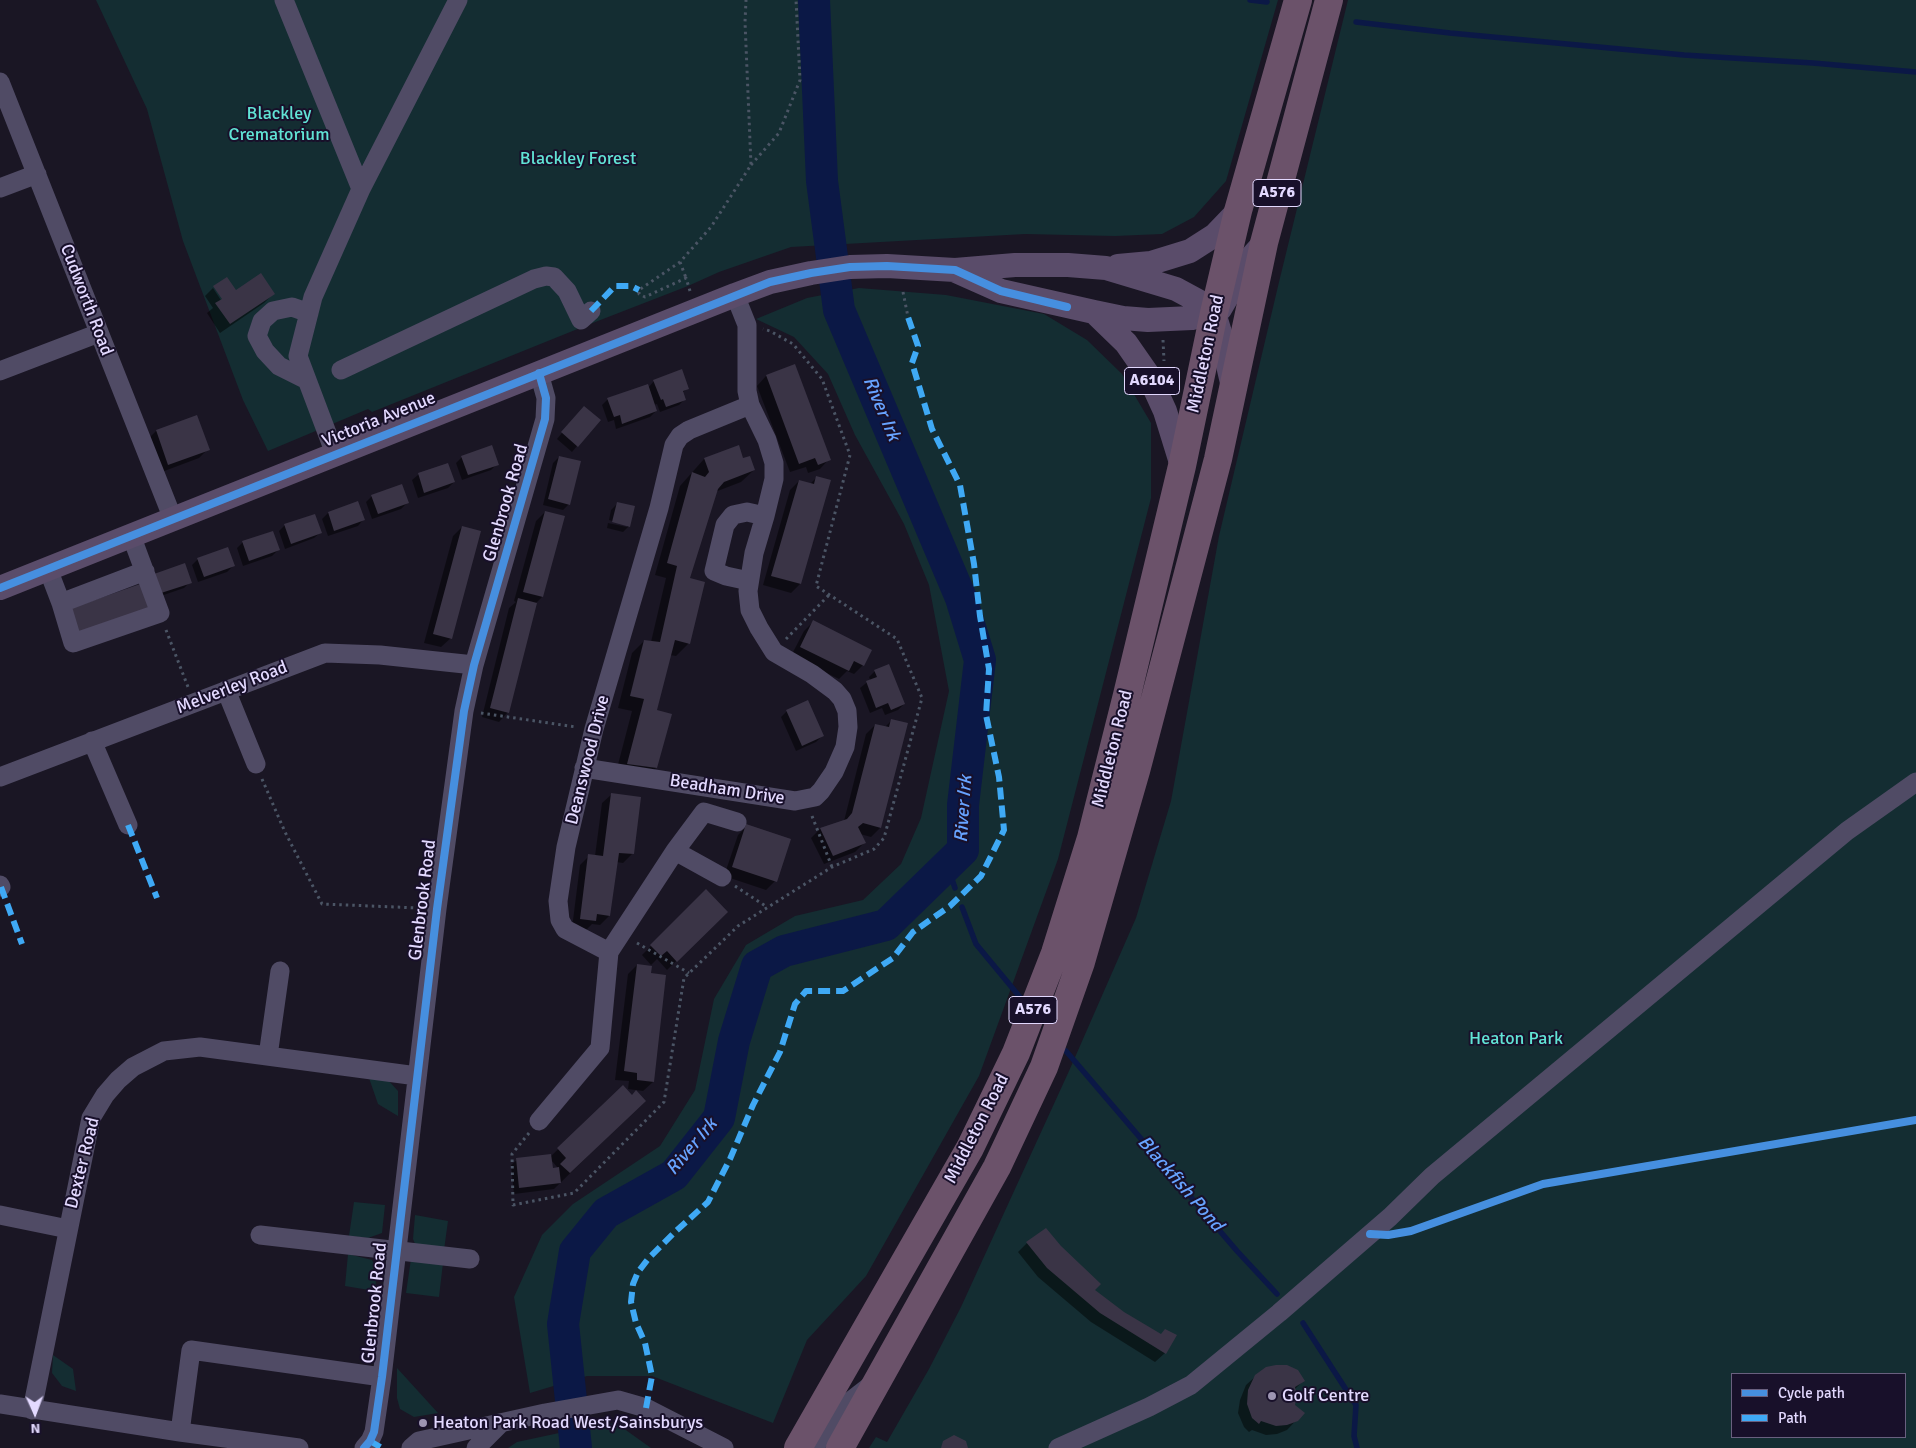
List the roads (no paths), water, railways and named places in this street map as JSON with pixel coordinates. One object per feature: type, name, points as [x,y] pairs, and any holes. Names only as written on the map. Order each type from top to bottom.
[{"type":"highway","name":"Middleton Road","points":[[798,1448],[970,1148],[1016,1053],[1055,953],[1090,838],[1127,696],[1182,466],[1214,313],[1238,211],[1298,0]]},
{"type":"highway","name":"Middleton Road","points":[[840,1448],[997,1167],[1044,1067],[1081,962],[1110,863],[1218,460],[1264,242],[1329,0]]},
{"type":"main road","points":[[955,270],[1015,265],[1068,265],[1106,268],[1151,262],[1185,253],[1215,235],[1238,211]]},
{"type":"main road","points":[[955,270],[1001,291],[1094,312],[1148,320],[1192,318],[1214,313],[1225,302],[1248,261],[1264,242]]},
{"type":"main road","name":"Victoria Avenue","points":[[0,588],[770,282],[850,267],[887,266],[955,270]]},
{"type":"main road","points":[[1106,268],[1176,289],[1200,302],[1214,313],[1233,388]]},
{"type":"main road","name":"A6104","points":[[1094,312],[1126,343],[1149,376],[1165,411],[1182,466]]},
{"type":"street","points":[[284,0],[361,189]]},
{"type":"street","points":[[335,454],[298,356],[308,313],[313,297],[361,189],[458,0]]},
{"type":"street","name":"Cudworth Road","points":[[0,82],[173,519]]},
{"type":"street","points":[[0,188],[37,174]]},
{"type":"street","points":[[341,370],[534,279],[546,276],[554,277],[567,291],[581,320],[591,311]]},
{"type":"street","name":"Beadham Drive","points":[[584,768],[795,801],[815,797],[821,791],[834,772],[845,746],[848,727],[847,711],[842,699],[835,690],[812,674],[774,652],[750,610],[749,581],[754,553],[774,479],[774,464],[768,440],[750,405],[747,391],[747,325],[736,295]]},
{"type":"street","points":[[306,380],[279,366],[265,351],[257,336],[262,321],[273,311],[292,307],[308,313]]},
{"type":"street","points":[[0,371],[99,333]]},
{"type":"street","name":"Glenbrook Road","points":[[367,1445],[374,1432],[382,1377],[437,909],[464,711],[474,665],[545,419],[546,398],[539,373]]},
{"type":"street","name":"Deanswood Drive","points":[[609,952],[565,929],[558,911],[566,847],[594,729],[659,508],[674,444],[680,436],[689,430],[750,405]]},
{"type":"street","points":[[749,581],[726,576],[714,571],[724,524],[733,515],[747,512],[765,516]]},
{"type":"street","points":[[48,569],[73,643],[160,613],[131,535]]},
{"type":"street","points":[[61,603],[144,571]]},
{"type":"street","name":"Melverley Road","points":[[0,777],[325,653],[380,655],[474,665]]},
{"type":"street","points":[[226,690],[256,764]]},
{"type":"street","points":[[92,741],[128,825]]},
{"type":"street","points":[[1058,1448],[1149,1407],[1191,1385],[1279,1313],[1390,1217],[1432,1176],[1848,830],[1916,782]]},
{"type":"street","points":[[539,1121],[600,1048],[609,952],[621,933],[704,812],[737,822]]},
{"type":"street","points":[[675,852],[722,877]]},
{"type":"street","points":[[268,1056],[280,971]]},
{"type":"street","name":"Dexter Road","points":[[32,1410],[91,1118],[105,1095],[133,1067],[164,1051],[200,1047],[418,1076]]},
{"type":"street","points":[[0,1215],[68,1229]]},
{"type":"street","points":[[260,1235],[470,1259]]},
{"type":"street","points":[[180,1432],[191,1350],[382,1377]]},
{"type":"street","points":[[814,1448],[844,1406],[880,1378]]},
{"type":"street","points":[[412,1448],[419,1441],[545,1413],[611,1401],[629,1402],[646,1408],[724,1448]]},
{"type":"street","points":[[0,1404],[299,1448]]},
{"type":"street","points":[[476,1448],[500,1424]]},
{"type":"street","points":[[435,1438],[456,1443],[459,1448]]},
{"type":"waterway","name":"River Irk","points":[[576,1448],[563,1324],[575,1251],[606,1213],[674,1175],[719,1118],[734,1041],[757,966],[784,951],[886,925],[963,850],[963,805],[980,660],[961,598],[839,310],[822,181],[814,0]]},
{"type":"waterway","points":[[1250,0],[1267,2]]},
{"type":"waterway","points":[[1356,22],[1450,33],[1684,55],[1916,72]]},
{"type":"waterway","points":[[947,865],[955,888]]},
{"type":"waterway","name":"Blackfish Pond","points":[[962,907],[976,944],[1024,1002]]},
{"type":"waterway","name":"Blackfish Pond","points":[[1066,1051],[1237,1251],[1277,1294]]},
{"type":"waterway","name":"Blackfish Pond","points":[[1303,1323],[1356,1405],[1354,1436],[1357,1448]]},
{"type":"place","name":"Golf Centre","points":[[1272,1396]]},
{"type":"place","name":"Heaton Park Road West/Sainsburys","points":[[423,1423]]},
{"type":"park label","name":"Blackley Crematorium","points":[[279,124]]},
{"type":"park label","name":"Blackley Forest","points":[[578,159]]},
{"type":"park label","name":"Heaton Park","points":[[1516,1039]]}]
